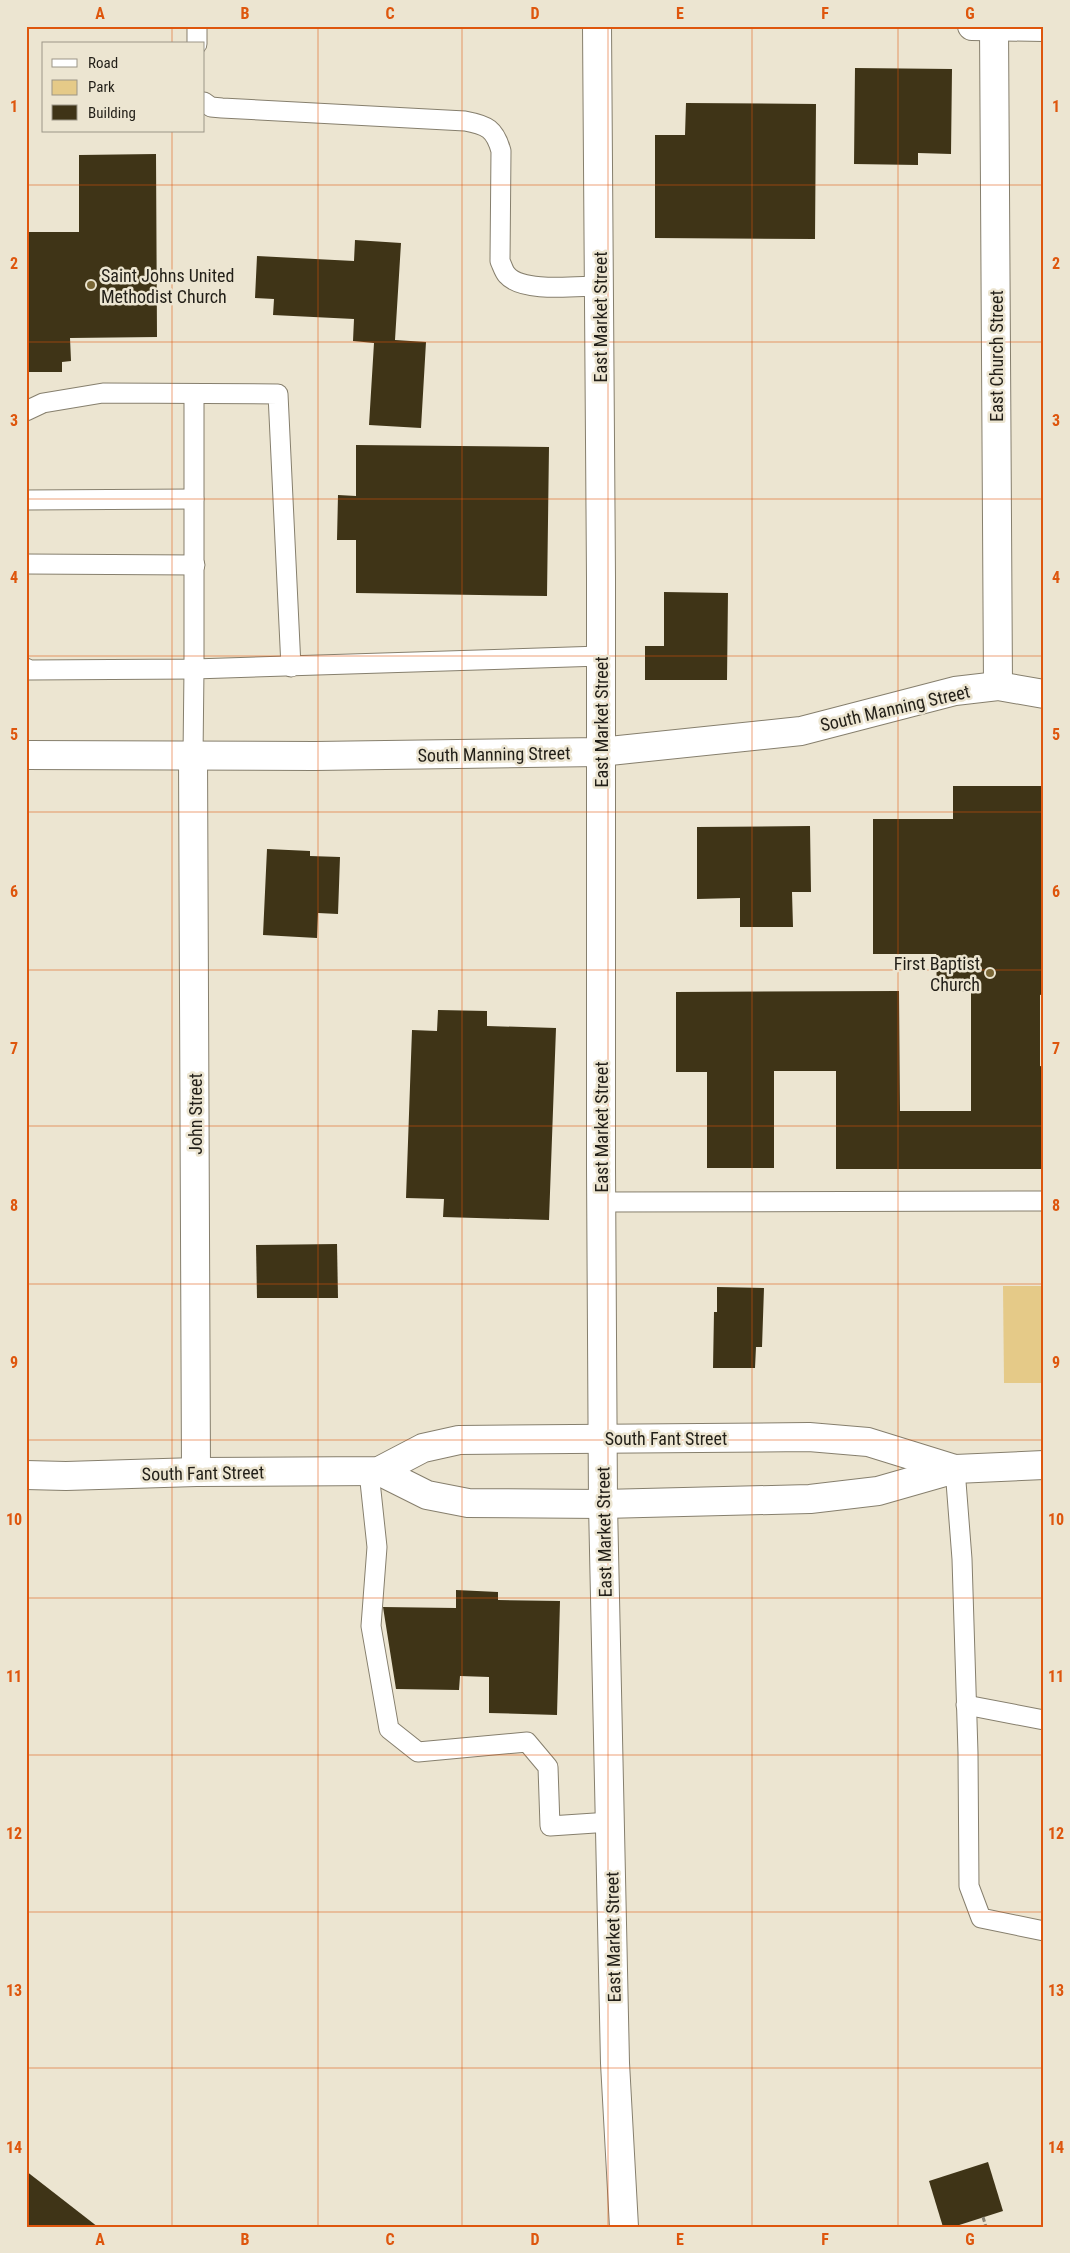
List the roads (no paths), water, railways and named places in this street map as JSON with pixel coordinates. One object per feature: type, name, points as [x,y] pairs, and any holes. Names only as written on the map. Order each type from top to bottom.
[{"type":"street","name":"East Market Street","points":[[597,26],[603,1504],[615,2062],[624,2227]]},
{"type":"street","points":[[972,26],[1044,27]]},
{"type":"street","name":"East Church Street","points":[[994,26],[998,686]]},
{"type":"street","name":"South Manning Street","points":[[26,755],[315,756],[600,752],[801,731],[955,691],[998,686],[1044,694]]},
{"type":"street","name":"John Street","points":[[193,756],[196,1472]]},
{"type":"street","name":"South Fant Street","points":[[374,1471],[423,1448],[460,1440],[809,1437],[868,1442],[955,1469]]},
{"type":"street","name":"South Fant Street","points":[[26,1475],[374,1471],[427,1495],[468,1503],[603,1504],[810,1499],[878,1491],[955,1469],[1044,1466]]},
{"type":"street","points":[[26,1484],[66,1476]]},
{"type":"lane","points":[[197,26],[197,42]]},
{"type":"lane","points":[[205,103],[211,107],[222,108],[479,124],[490,129],[497,138],[501,151],[500,261],[506,275],[519,283],[534,286],[599,286]]},
{"type":"lane","points":[[26,411],[43,402],[103,393],[278,394],[291,667]]},
{"type":"lane","points":[[193,756],[194,394]]},
{"type":"lane","points":[[26,500],[194,499]]},
{"type":"lane","points":[[26,564],[194,565]]},
{"type":"lane","points":[[26,668],[29,670],[291,667],[601,656]]},
{"type":"lane","points":[[601,1202],[1044,1201]]},
{"type":"lane","points":[[955,1469],[962,1560],[969,1886],[981,1918],[1044,1931]]},
{"type":"lane","points":[[374,1471],[377,1547],[371,1626],[389,1729],[418,1752],[527,1742],[548,1767],[550,1826],[610,1822]]},
{"type":"lane","points":[[966,1705],[1044,1720]]},
{"type":"place","name":"Saint Johns United Methodist Church","points":[[91,285]]},
{"type":"place","name":"First Baptist Church","points":[[990,973]]}]
